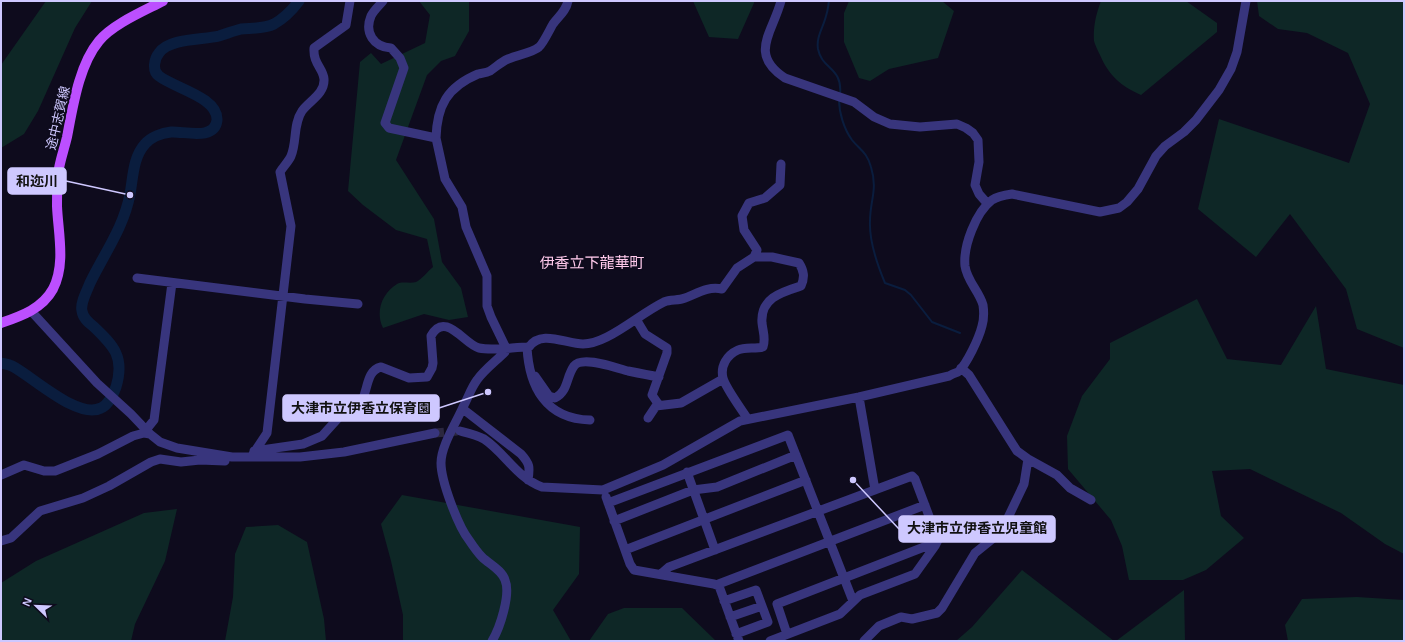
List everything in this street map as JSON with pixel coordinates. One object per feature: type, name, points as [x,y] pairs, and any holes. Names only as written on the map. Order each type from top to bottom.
[{"type":"main road","name":"途中志賀線","points":[[1,323],[31,311],[43,302],[52,291],[58,278],[60,263],[58,175],[83,71],[92,51],[100,40],[112,29],[163,1]]},
{"type":"street","points":[[251,457],[267,433],[284,296],[291,226],[280,172],[291,156],[298,120],[302,112],[320,93],[323,86],[324,78],[313,56],[314,48],[346,25],[350,1]]},
{"type":"street","points":[[383,1],[371,17],[369,26],[371,37],[376,44],[391,48],[400,58],[404,68],[385,122],[389,128],[436,138]]},
{"type":"street","points":[[492,641],[497,633],[501,621],[507,584],[504,576],[482,556],[467,539],[449,498],[441,464],[443,453],[477,380],[505,352],[506,348],[487,306],[487,276],[466,227],[462,207],[445,179],[436,138],[437,123],[445,98],[455,88],[478,74],[489,71],[506,60],[540,47],[552,26],[563,13],[568,1]]},
{"type":"street","points":[[781,1],[776,17],[764,44],[765,55],[769,64],[777,72],[785,78],[854,102],[874,117],[890,124],[920,127],[957,124],[966,128],[973,133],[978,140],[979,162],[975,185],[979,194],[986,202]]},
{"type":"street","points":[[460,431],[483,439],[528,480],[542,487],[603,490],[663,465],[731,425],[748,418],[859,397],[949,376],[957,372],[961,368],[978,339],[984,316],[983,305],[968,277],[965,267],[967,245],[980,212],[993,199],[1002,195],[1012,194],[1100,212],[1119,208],[1127,202],[1138,189],[1156,156],[1165,146],[1184,132],[1196,120],[1219,90],[1231,69],[1237,52],[1246,1]]},
{"type":"street","points":[[1,541],[10,538],[19,532],[34,515],[40,511],[83,498],[109,486],[151,462],[160,459],[181,462],[251,457],[303,444],[322,436],[341,415],[351,414],[356,411],[362,402],[371,374],[377,368],[381,367],[409,378],[427,377],[433,363],[431,336],[435,329],[439,327],[444,326],[452,330],[478,348],[529,348],[532,343],[537,340],[546,338],[584,344],[606,338],[666,301],[683,299],[714,287],[722,289],[738,268],[754,257],[757,250],[744,230],[742,216],[749,203],[765,198],[780,185],[781,164]]},
{"type":"street","points":[[748,418],[723,379],[722,371],[724,362],[730,354],[739,350],[763,347],[765,341],[762,321],[764,309],[770,299],[781,292],[800,286],[804,280],[804,271],[799,263],[772,257],[754,257]]},
{"type":"street","points":[[137,278],[358,304]]},
{"type":"street","points":[[2,476],[24,465],[44,471],[55,472],[98,454],[133,436],[148,432],[154,420],[172,283]]},
{"type":"street","points":[[31,311],[97,383],[131,414],[148,432],[160,442],[178,448],[232,457],[320,456],[435,433]]},
{"type":"street","points":[[636,319],[645,334],[667,348],[667,353],[652,395],[659,405]]},
{"type":"street","points":[[527,347],[527,361],[539,395],[546,404],[556,412],[577,420],[590,420]]},
{"type":"street","points":[[532,376],[535,376],[549,396],[555,398],[560,396],[574,366],[579,362],[614,366],[659,377]]},
{"type":"street","points":[[961,368],[969,375],[1017,451],[1028,459],[1057,475],[1070,488],[1091,500]]},
{"type":"street","points":[[648,418],[656,406],[681,403],[723,379]]},
{"type":"street","points":[[859,397],[875,490]]},
{"type":"street","points":[[463,409],[521,454],[528,462],[530,468],[528,480]]},
{"type":"street","points":[[608,503],[788,435],[853,601]]},
{"type":"street","points":[[614,521],[694,490],[717,487],[796,455]]},
{"type":"street","points":[[864,641],[879,626],[901,617],[912,619],[937,613],[942,608],[975,553],[996,536],[1004,526],[1024,484],[1028,459]]},
{"type":"street","points":[[687,472],[715,550]]},
{"type":"street","points":[[661,574],[669,567],[912,476],[915,478],[938,540],[915,574],[860,595],[840,614],[770,641]]},
{"type":"street","points":[[625,550],[806,480]]},
{"type":"street","points":[[603,490],[630,564],[634,570],[716,585],[925,505]]},
{"type":"street","points":[[788,634],[776,604],[937,542]]},
{"type":"street","points":[[716,585],[719,586],[724,601],[738,638],[768,622],[756,590],[724,601]]},
{"type":"street","points":[[730,617],[762,606]]},
{"type":"green space","points":[[46,1],[92,1],[75,28],[38,111],[24,134],[1,148],[1,65]]},
{"type":"green space","points":[[419,1],[469,1],[469,31],[455,56],[441,61],[427,75],[396,160],[434,219],[442,262],[461,288],[468,317],[449,320],[424,314],[383,328],[380,309],[381,303],[387,292],[399,283],[416,282],[433,267],[427,239],[396,230],[363,205],[348,191],[360,62],[371,53],[381,64],[425,43],[430,15]]},
{"type":"green space","points":[[693,1],[754,1],[754,3],[738,39],[709,37]]},
{"type":"green space","points":[[849,1],[942,1],[954,11],[938,58],[889,69],[870,81],[859,78],[844,42],[844,13]]},
{"type":"green space","points":[[1101,1],[1186,1],[1217,23],[1217,32],[1141,95],[1127,88],[1116,80],[1107,69],[1096,46],[1094,41],[1094,26]]},
{"type":"green space","points":[[1257,1],[1404,1],[1404,348],[1357,329],[1346,289],[1290,214],[1256,257],[1198,209],[1219,119],[1349,163],[1370,104],[1348,53],[1307,33],[1278,29],[1259,16]]},
{"type":"green space","points":[[1197,299],[1227,359],[1281,365],[1316,306],[1326,369],[1404,385],[1404,554],[1385,544],[1341,513],[1250,469],[1212,471],[1221,516],[1244,538],[1206,570],[1183,580],[1129,580],[1122,546],[1111,520],[1068,469],[1067,436],[1082,396],[1110,359],[1110,343]]},
{"type":"green space","points":[[402,495],[580,527],[579,574],[553,610],[571,641],[403,641],[403,615],[381,524]]},
{"type":"green space","points":[[177,509],[165,561],[135,624],[131,641],[1,641],[1,583],[36,561],[144,513]]},
{"type":"green space","points":[[278,525],[307,542],[324,619],[326,641],[225,641],[233,597],[235,554],[246,527]]},
{"type":"green space","points":[[1022,570],[1114,641],[956,641],[972,627]]},
{"type":"green space","points":[[1184,590],[1185,641],[1116,641]]},
{"type":"green space","points":[[1357,597],[1404,600],[1404,641],[1288,641],[1285,625],[1302,599]]},
{"type":"green space","points":[[624,608],[682,608],[716,641],[589,641],[608,614]]},
{"type":"waterway","points":[[1,363],[8,364],[21,371],[68,403],[80,408],[91,410],[104,407],[112,396],[116,387],[119,368],[118,360],[112,346],[85,318],[82,311],[82,304],[90,283],[123,218],[130,194],[134,168],[138,155],[150,139],[164,133],[171,132],[198,134],[205,133],[211,131],[215,127],[217,120],[215,112],[203,99],[157,74],[154,65],[157,56],[164,48],[178,42],[219,36],[241,29],[270,26],[284,17],[299,1]]},
{"type":"waterway","points":[[829,1],[827,14],[819,36],[818,49],[820,56],[838,79],[840,95]]},
{"type":"waterway","points":[[839,99],[844,126],[852,140],[865,155],[871,167],[874,189],[870,214],[870,229],[876,261],[885,283],[905,290],[911,295],[932,322],[960,333]]},
{"type":"tunnel","points":[[435,433],[458,431]]},
{"type":"place","name":"和迩川","points":[[130,195]]},
{"type":"place","name":"大津市立伊香立保育園","points":[[488,392]]},
{"type":"place","name":"大津市立伊香立児童館","points":[[853,480]]},
{"type":"district","name":"伊香立下龍華町","points":[[592,262]]}]
